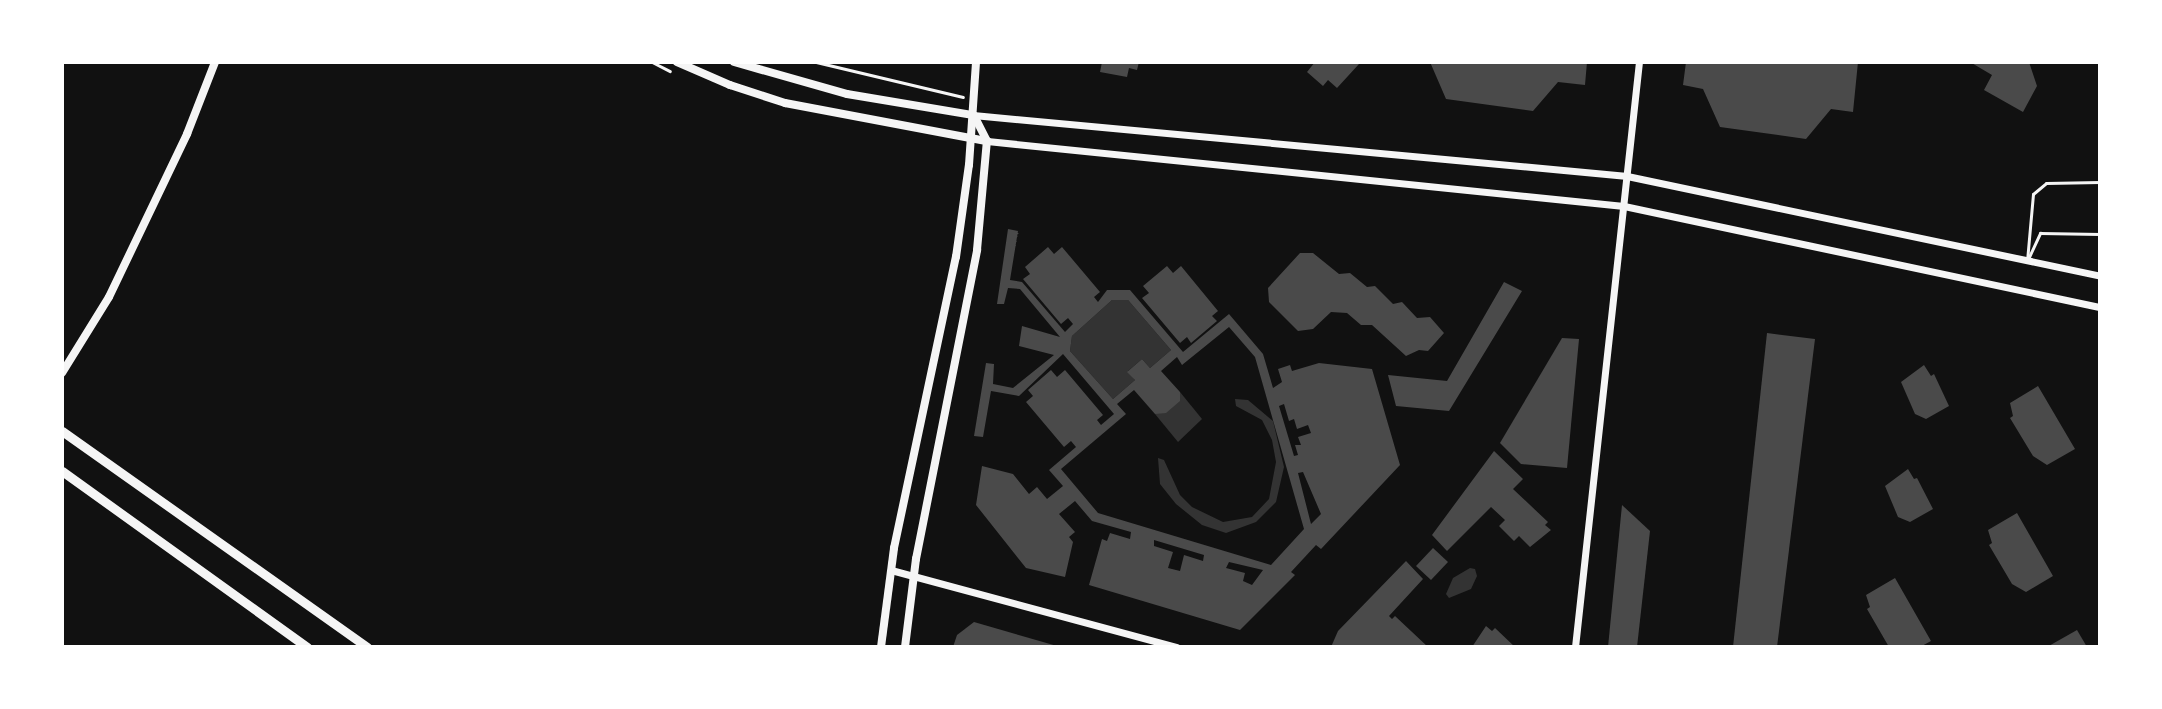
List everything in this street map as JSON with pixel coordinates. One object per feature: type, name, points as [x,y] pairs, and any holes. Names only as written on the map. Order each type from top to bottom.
[{"type":"main road","points":[[62,431],[367,647]]},
{"type":"main road","points":[[62,471],[307,647]]},
{"type":"street","points":[[62,373],[109,297],[187,134],[215,62]]},
{"type":"street","points":[[677,62],[730,85],[785,103],[971,139],[1624,206],[2100,307]]},
{"type":"street","points":[[734,62],[847,94],[973,115],[1627,176],[2100,276]]},
{"type":"street","points":[[881,647],[891,570],[956,257],[971,139],[976,62]]},
{"type":"street","points":[[1575,647],[1639,62]]},
{"type":"street","points":[[905,647],[915,575],[977,250],[987,141],[973,115]]},
{"type":"street","points":[[891,570],[1177,647]]},
{"type":"lane","points":[[2027,261],[2033,194],[2046,183],[2100,182]]},
{"type":"lane","points":[[2027,261],[2040,233],[2100,234]]},
{"type":"path","points":[[816,62],[974,100]]},
{"type":"shaded area","points":[[1112,300],[1128,300],[1171,350],[1150,368],[1142,359],[1128,371],[1135,380],[1113,399],[1070,351],[1072,336]]},
{"type":"shaded area","points":[[1180,392],[1202,419],[1178,442],[1155,414]]},
{"type":"shaded area","points":[[1235,399],[1248,400],[1273,421],[1284,467],[1276,502],[1256,522],[1226,533],[1202,525],[1176,504],[1160,484],[1158,458],[1164,460],[1180,495],[1192,507],[1223,522],[1252,517],[1269,499],[1276,462],[1272,440],[1262,420],[1236,406]]},
{"type":"shaded area","points":[[1470,568],[1475,569],[1477,576],[1471,589],[1449,598],[1446,594],[1453,578]]},
{"type":"building","points":[[1102,62],[1139,62],[1137,70],[1129,68],[1127,77],[1100,72]]},
{"type":"building","points":[[1315,62],[1359,64],[1337,88],[1328,80],[1323,86],[1307,72]]},
{"type":"building","points":[[1430,62],[1587,62],[1585,85],[1558,82],[1533,111],[1446,99]]},
{"type":"building","points":[[1686,62],[1858,62],[1853,112],[1831,109],[1806,139],[1720,127],[1703,89],[1683,85]]},
{"type":"building","points":[[1970,62],[2029,62],[2037,86],[2023,112],[1984,90],[1992,75]]},
{"type":"building","points":[[1008,229],[1018,231],[1010,280],[1022,282],[1065,332],[1073,324],[1068,318],[1061,324],[1023,279],[1030,274],[1025,267],[1048,247],[1054,254],[1062,247],[1100,292],[1094,297],[1098,302],[1107,290],[1130,290],[1183,352],[1229,314],[1263,354],[1273,388],[1282,382],[1278,369],[1290,365],[1292,371],[1319,363],[1372,369],[1400,465],[1321,549],[1316,545],[1291,572],[1295,575],[1240,630],[1089,585],[1102,539],[1107,541],[1110,533],[1130,539],[1131,532],[1092,521],[1075,501],[1059,514],[1075,532],[1069,537],[1073,542],[1065,577],[1026,568],[976,505],[982,466],[1013,474],[1029,494],[1037,487],[1047,499],[1063,486],[1049,470],[1076,447],[1071,441],[1064,447],[1026,402],[1033,396],[1028,390],[1051,370],[1057,377],[1065,370],[1103,415],[1097,420],[1101,425],[1114,414],[1063,354],[1019,396],[991,391],[983,437],[974,436],[986,363],[994,364],[993,384],[1013,388],[1054,355],[1019,346],[1022,326],[1060,337],[1020,289],[1008,288],[1004,304],[997,304]],"holes":[[[1112,300],[1128,300],[1171,350],[1150,368],[1142,359],[1127,372],[1135,380],[1113,399],[1070,351],[1072,336]],[[1229,327],[1255,357],[1304,529],[1271,565],[1098,513],[1061,469],[1126,414],[1117,404],[1134,390],[1155,414],[1166,413],[1180,401],[1180,392],[1161,371],[1177,357],[1182,365]],[[1284,404],[1289,421],[1294,419],[1297,429],[1308,425],[1311,433],[1298,437],[1301,445],[1295,445],[1298,455],[1294,456],[1279,406]],[[1303,472],[1321,514],[1311,524],[1298,473]],[[1154,540],[1204,555],[1203,561],[1184,555],[1180,571],[1168,568],[1173,552],[1154,546]],[[1229,562],[1263,570],[1252,585],[1243,581],[1245,573],[1226,568]]]},
{"type":"building","points":[[1300,253],[1313,253],[1339,274],[1350,273],[1367,287],[1375,286],[1393,304],[1402,302],[1417,318],[1430,317],[1444,333],[1428,351],[1419,350],[1406,356],[1372,325],[1361,325],[1347,313],[1331,312],[1313,329],[1298,331],[1269,302],[1268,288]]},
{"type":"building","points":[[1167,266],[1173,273],[1181,266],[1218,311],[1212,316],[1217,321],[1191,343],[1187,337],[1180,343],[1142,298],[1149,293],[1143,286]]},
{"type":"building","points":[[1504,282],[1522,291],[1449,411],[1396,406],[1388,375],[1447,381]]},
{"type":"building","points":[[1767,333],[1815,339],[1777,647],[1733,647]]},
{"type":"building","points":[[1562,338],[1579,339],[1567,468],[1521,464],[1500,443]]},
{"type":"building","points":[[1924,365],[1931,376],[1934,374],[1949,406],[1926,419],[1915,414],[1901,382]]},
{"type":"building","points":[[2038,386],[2075,449],[2047,465],[2033,456],[2010,418],[2013,416],[2010,403]]},
{"type":"building","points":[[1494,451],[1523,479],[1513,489],[1548,522],[1545,525],[1551,530],[1530,547],[1519,536],[1514,541],[1499,526],[1505,520],[1491,507],[1447,551],[1432,535]]},
{"type":"building","points":[[1908,469],[1914,479],[1917,478],[1933,509],[1910,522],[1898,517],[1885,486]]},
{"type":"building","points":[[1622,505],[1650,531],[1637,647],[1608,647]]},
{"type":"building","points":[[2017,513],[2053,576],[2026,592],[2012,584],[1989,545],[1992,543],[1988,530]]},
{"type":"building","points":[[1433,548],[1448,562],[1431,580],[1416,566]]},
{"type":"building","points":[[1406,561],[1423,579],[1389,616],[1392,619],[1395,616],[1428,647],[1331,647],[1338,631]]},
{"type":"building","points":[[1895,578],[1931,641],[1920,647],[1889,647],[1867,609],[1870,607],[1866,595]]},
{"type":"building","points":[[974,622],[1057,646],[953,647],[957,635]]},
{"type":"building","points":[[1486,626],[1492,631],[1495,628],[1515,647],[1472,647]]},
{"type":"building","points":[[2077,630],[2087,647],[2047,647]]}]
